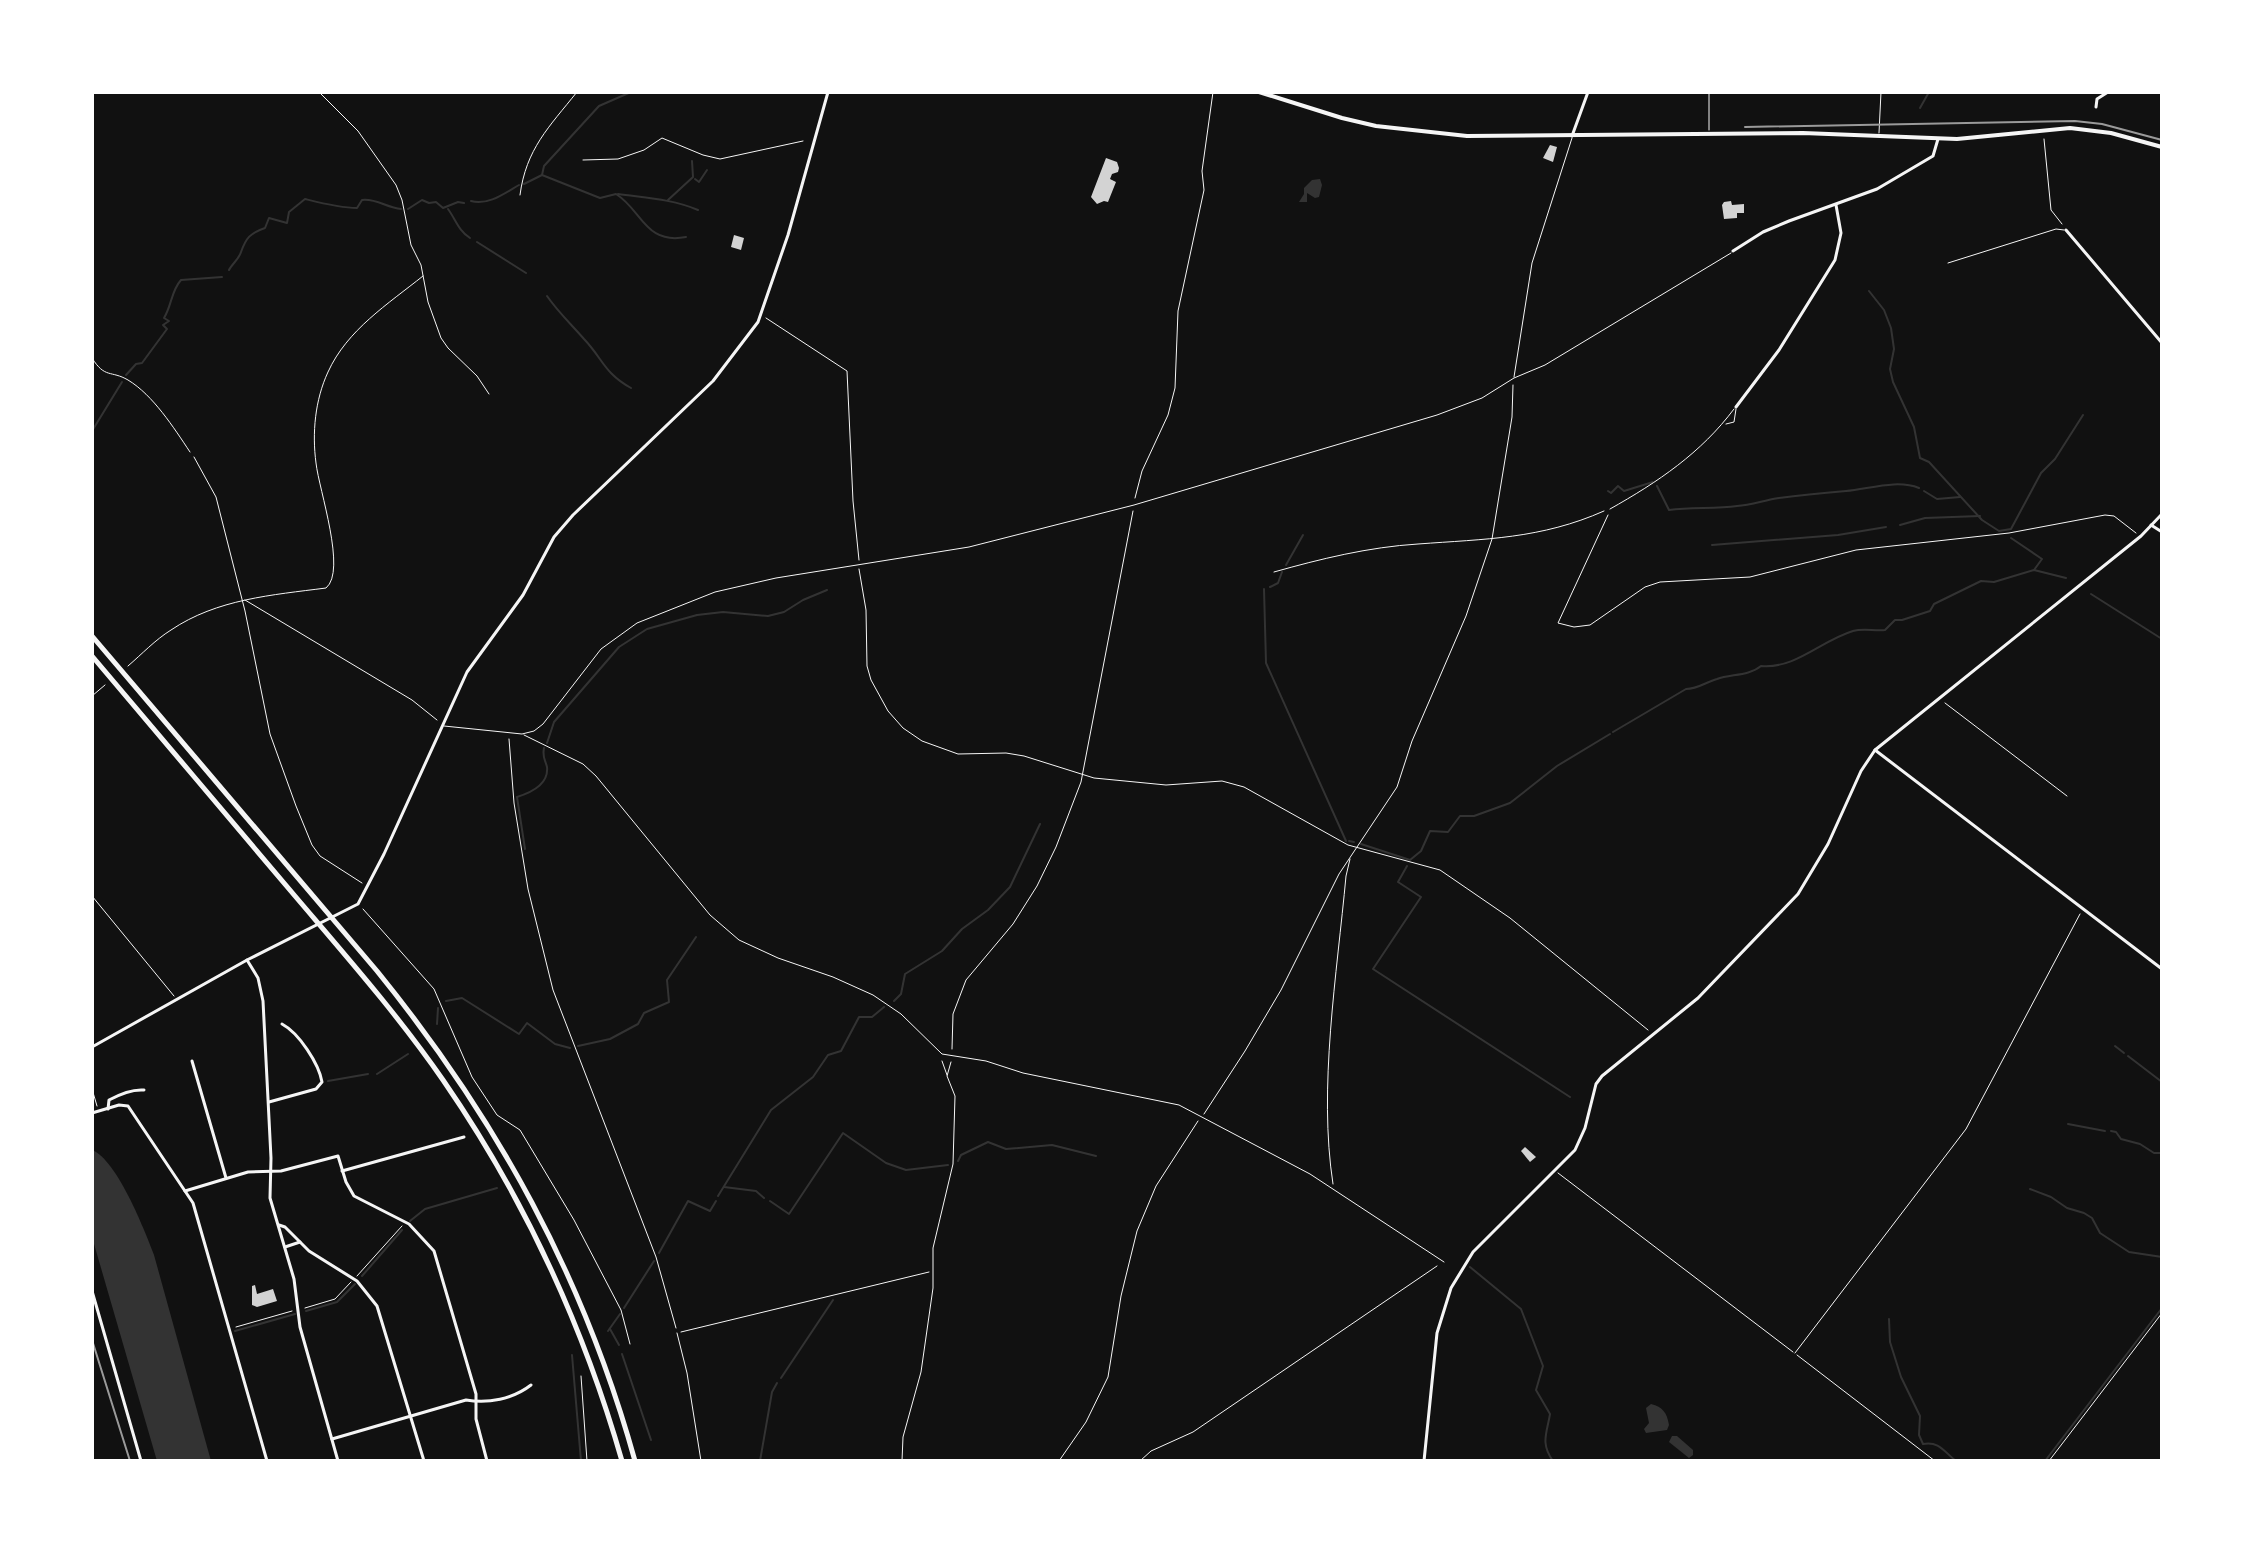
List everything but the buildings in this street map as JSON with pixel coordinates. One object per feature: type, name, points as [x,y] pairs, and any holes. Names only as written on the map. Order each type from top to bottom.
[{"type":"highway","points":[[92,636],[416,1020],[488,1123],[540,1214],[603,1358],[635,1461]]},
{"type":"highway","points":[[92,656],[405,1028],[475,1128],[527,1220],[591,1364],[622,1461]]},
{"type":"main road","points":[[1259,92],[1342,118],[1413,131],[1467,136],[1709,132],[1938,139],[1984,138],[2070,128],[2111,133],[2162,147]]},
{"type":"street","points":[[92,1047],[247,960],[358,904],[467,672],[523,595],[563,526],[713,381],[753,330],[768,300],[828,92]]},
{"type":"street","points":[[1572,136],[1588,92]]},
{"type":"street","points":[[2096,107],[2097,99],[2108,92]]},
{"type":"street","points":[[1733,251],[1763,232],[1877,189],[1933,156],[1938,139]]},
{"type":"street","points":[[1736,407],[1779,350],[1835,260],[1841,233],[1836,205]]},
{"type":"street","points":[[2066,230],[2162,343]]},
{"type":"street","points":[[1424,1461],[1437,1333],[1451,1288],[1473,1252],[1568,1160],[1581,1139],[1596,1084],[1617,1063],[1698,998],[1798,894],[1828,844],[1861,771],[1875,750],[2162,514]]},
{"type":"street","points":[[2151,525],[2162,532]]},
{"type":"street","points":[[1875,750],[2162,969]]},
{"type":"street","points":[[247,960],[262,991],[269,1102],[270,1198],[294,1279],[300,1327],[338,1461]]},
{"type":"street","points":[[269,1102],[316,1089],[322,1082],[319,1071],[291,1029],[282,1024]]},
{"type":"street","points":[[192,1061],[226,1178]]},
{"type":"street","points":[[108,1109],[109,1100],[114,1097],[135,1089],[144,1090]]},
{"type":"street","points":[[92,1113],[128,1106],[193,1203],[267,1461]]},
{"type":"street","points":[[342,1171],[464,1137]]},
{"type":"street","points":[[185,1191],[255,1171],[291,1169],[338,1156],[354,1196],[406,1221],[434,1251],[476,1402],[476,1419],[487,1461]]},
{"type":"street","points":[[279,1225],[354,1279],[377,1306],[424,1461]]},
{"type":"street","points":[[285,1247],[300,1242]]},
{"type":"street","points":[[92,1291],[141,1461]]},
{"type":"street","points":[[332,1439],[466,1400],[483,1403],[516,1394],[531,1385]]},
{"type":"lane","points":[[1709,92],[1709,132]]},
{"type":"lane","points":[[1879,136],[1881,92]]},
{"type":"lane","points":[[1514,378],[1532,263],[1572,136]]},
{"type":"lane","points":[[1948,263],[2056,229],[2066,230]]},
{"type":"lane","points":[[522,734],[534,731],[543,724],[601,649],[637,623],[715,592],[776,578],[969,547],[1134,505],[1437,415],[1482,398],[1514,378],[1545,365],[1733,251]]},
{"type":"lane","points":[[92,358],[105,374],[127,379],[147,396],[190,452]]},
{"type":"lane","points":[[1723,423],[1734,422],[1736,407]]},
{"type":"lane","points":[[1610,509],[1678,466],[1736,407]]},
{"type":"lane","points":[[444,726],[522,734],[570,756],[596,776],[723,928],[759,950],[873,995],[901,1014],[942,1054],[1163,1100],[1202,1116],[1333,1188],[1444,1262]]},
{"type":"lane","points":[[1140,1461],[1151,1451],[1193,1432],[1437,1266]]},
{"type":"lane","points":[[2049,1461],[2162,1313]]},
{"type":"lane","points":[[677,1333],[687,1373],[701,1461]]},
{"type":"path","points":[[319,92],[358,131],[396,185],[411,245],[421,265],[428,302],[441,338],[477,376],[489,394]]},
{"type":"path","points":[[520,195],[529,155],[577,92]]},
{"type":"path","points":[[947,1076],[952,1056],[953,1014],[966,980],[1013,924],[1037,886],[1065,825],[1083,774],[1142,471],[1168,415],[1175,388],[1178,311],[1204,190],[1202,171],[1213,92]]},
{"type":"path","points":[[583,160],[618,159],[644,150],[662,138],[720,159],[803,141]]},
{"type":"path","points":[[2044,139],[2051,210],[2066,230]]},
{"type":"path","points":[[131,664],[172,629],[242,599],[326,588],[331,584],[335,557],[315,461],[315,422],[320,391],[329,368],[364,323],[423,276]]},
{"type":"path","points":[[768,319],[847,371],[853,501],[866,610],[867,666],[881,702],[903,728],[922,741],[958,754],[1006,753],[1083,774],[1166,785],[1209,780],[1235,784],[1355,847],[1440,870],[1510,918],[1653,1034]]},
{"type":"path","points":[[1333,1188],[1327,1143],[1329,1076],[1346,876],[1355,847],[1397,787],[1412,741],[1466,616],[1492,539],[1512,417],[1514,378]]},
{"type":"path","points":[[190,452],[208,478],[216,497],[276,755],[312,845],[320,856],[367,888]]},
{"type":"path","points":[[1274,572],[1358,552],[1552,530],[1610,509]]},
{"type":"path","points":[[1610,509],[1558,623],[1574,627],[1590,625],[1645,587],[1660,582],[1750,577],[1856,550],[2009,533],[2105,515],[2114,516],[2132,530]]},
{"type":"path","points":[[242,599],[412,700],[444,726]]},
{"type":"path","points":[[92,696],[104,686]]},
{"type":"path","points":[[1940,699],[2067,796]]},
{"type":"path","points":[[509,732],[514,803],[528,889],[553,990],[656,1257],[677,1333],[931,1272]]},
{"type":"path","points":[[1059,1461],[1086,1422],[1108,1377],[1121,1296],[1137,1231],[1156,1186],[1245,1051],[1351,857]]},
{"type":"path","points":[[92,896],[176,999]]},
{"type":"path","points":[[358,904],[434,989],[472,1077],[497,1115],[520,1130],[574,1220],[621,1310],[630,1344]]},
{"type":"path","points":[[1795,1353],[1966,1129],[2082,909]]},
{"type":"path","points":[[902,1461],[903,1437],[921,1372],[933,1288],[933,1248],[953,1164],[955,1096],[942,1054]]},
{"type":"path","points":[[92,1089],[98,1112]]},
{"type":"path","points":[[1556,1171],[1935,1461]]},
{"type":"path","points":[[229,1329],[335,1299],[406,1221]]},
{"type":"path","points":[[581,1376],[587,1461]]},
{"type":"shaded area","points":[[1320,179],[1319,197],[1307,193],[1307,202],[1299,202],[1304,188],[1312,180]]},
{"type":"shaded area","points":[[92,1150],[111,1167],[120,1181],[154,1255],[211,1461],[157,1461],[92,1237]]},
{"type":"shaded area","points":[[1651,1404],[1666,1414],[1667,1430],[1646,1433],[1644,1429],[1649,1423],[1646,1408]]},
{"type":"shaded area","points":[[1672,1436],[1677,1436],[1693,1450],[1693,1455],[1689,1458],[1669,1442]]},
{"type":"waterway","points":[[524,184],[542,175],[544,166],[599,106],[631,92]]},
{"type":"waterway","points":[[1920,108],[1929,92]]},
{"type":"waterway","points":[[668,200],[693,177],[692,161]]},
{"type":"waterway","points":[[695,179],[699,182],[707,170]]},
{"type":"waterway","points":[[542,175],[600,198],[616,194],[661,236],[686,237]]},
{"type":"waterway","points":[[471,201],[490,200],[519,185]]},
{"type":"waterway","points":[[618,194],[669,201],[698,210]]},
{"type":"waterway","points":[[229,270],[247,240],[265,228],[269,218],[287,223],[289,212],[305,199],[357,208],[362,200],[367,200],[401,209]]},
{"type":"waterway","points":[[408,209],[422,200],[436,202],[443,208],[464,203]]},
{"type":"waterway","points":[[448,209],[470,238]]},
{"type":"waterway","points":[[477,242],[526,273]]},
{"type":"waterway","points":[[126,375],[136,364],[142,363],[167,329],[163,325],[169,321],[164,318],[181,280],[222,277]]},
{"type":"waterway","points":[[1869,291],[1884,310],[1891,328],[1894,349],[1890,369],[1914,427],[1920,458],[1929,462],[1982,520],[1999,531],[2011,529],[2041,473],[2055,459],[2083,415]]},
{"type":"waterway","points":[[547,296],[609,371],[631,388]]},
{"type":"waterway","points":[[92,431],[122,382]]},
{"type":"waterway","points":[[1608,491],[1611,493],[1618,486],[1624,491],[1653,482]]},
{"type":"waterway","points":[[1657,486],[1669,510],[1742,505],[1892,484],[1919,488]]},
{"type":"waterway","points":[[1924,491],[1937,499],[1960,497]]},
{"type":"waterway","points":[[1900,525],[1925,518],[1980,516]]},
{"type":"waterway","points":[[1712,545],[1838,535],[1886,527]]},
{"type":"waterway","points":[[1286,565],[1303,535]]},
{"type":"waterway","points":[[2011,538],[2042,559],[2034,570]]},
{"type":"waterway","points":[[1613,732],[1686,689],[1722,677],[1751,672],[1761,666],[1786,663],[1853,631],[1885,630],[1895,620],[1930,611],[1934,604],[1981,581],[1994,582],[2034,570],[2066,578]]},
{"type":"waterway","points":[[1270,587],[1278,583],[1282,572]]},
{"type":"waterway","points":[[1264,589],[1266,663],[1346,841]]},
{"type":"waterway","points":[[547,743],[554,722],[619,647],[647,629],[697,615],[723,612],[768,616],[784,612],[827,590]]},
{"type":"waterway","points":[[2091,594],[2162,639]]},
{"type":"waterway","points":[[1361,844],[1410,860],[1421,851],[1430,831],[1448,832],[1460,816],[1474,816],[1510,803],[1557,766],[1610,734]]},
{"type":"waterway","points":[[525,849],[517,797],[533,790],[545,779],[544,748]]},
{"type":"waterway","points":[[894,1001],[901,994],[905,974],[942,951],[1010,887],[1040,824]]},
{"type":"waterway","points":[[1349,841],[1354,842]]},
{"type":"waterway","points":[[1407,866],[1398,882],[1421,897],[1373,969],[1570,1097]]},
{"type":"waterway","points":[[578,1046],[610,1039],[638,1024],[644,1013],[669,1002],[667,980],[696,937]]},
{"type":"waterway","points":[[446,1001],[462,998],[519,1034],[527,1023],[555,1044],[570,1048]]},
{"type":"waterway","points":[[718,1196],[771,1110],[813,1077],[828,1055],[841,1051],[859,1017],[872,1017],[884,1007]]},
{"type":"waterway","points":[[437,1024],[438,1008]]},
{"type":"waterway","points":[[2115,1046],[2124,1053]]},
{"type":"waterway","points":[[377,1074],[408,1054]]},
{"type":"waterway","points":[[2128,1056],[2162,1082]]},
{"type":"waterway","points":[[328,1081],[368,1074]]},
{"type":"waterway","points":[[2162,1089],[2162,1108]]},
{"type":"waterway","points":[[2068,1124],[2105,1131]]},
{"type":"waterway","points":[[2111,1131],[2121,1139],[2140,1144],[2154,1153],[2162,1153]]},
{"type":"waterway","points":[[770,1201],[789,1214],[843,1133],[886,1163],[906,1170],[948,1165]]},
{"type":"waterway","points":[[958,1161],[961,1155],[988,1142],[1006,1149],[1052,1145],[1096,1156]]},
{"type":"waterway","points":[[724,1187],[756,1191],[764,1198]]},
{"type":"waterway","points":[[410,1221],[425,1209],[497,1188]]},
{"type":"waterway","points":[[2030,1189],[2092,1218],[2100,1233],[2129,1252],[2162,1257]]},
{"type":"waterway","points":[[659,1253],[688,1201],[710,1211],[716,1201]]},
{"type":"waterway","points":[[362,1276],[402,1230]]},
{"type":"waterway","points":[[624,1308],[654,1261]]},
{"type":"waterway","points":[[1470,1267],[1521,1309],[1543,1366],[1536,1390],[1550,1414],[1546,1443],[1553,1461]]},
{"type":"waterway","points":[[306,1311],[337,1302],[355,1284]]},
{"type":"waterway","points":[[781,1378],[833,1300]]},
{"type":"waterway","points":[[2045,1461],[2162,1308]]},
{"type":"waterway","points":[[235,1331],[295,1314]]},
{"type":"waterway","points":[[608,1331],[620,1314]]},
{"type":"waterway","points":[[1889,1319],[1890,1342],[1901,1377],[1920,1416],[1919,1435],[1923,1444],[1938,1446],[1956,1461]]},
{"type":"waterway","points":[[610,1329],[619,1345]]},
{"type":"waterway","points":[[622,1354],[651,1440]]},
{"type":"waterway","points":[[572,1355],[581,1461]]},
{"type":"waterway","points":[[760,1461],[772,1392],[777,1383]]},
{"type":"tram line","points":[[1745,127],[2075,121],[2102,124],[2162,140]]},
{"type":"railway","points":[[92,1340],[130,1461]]}]
